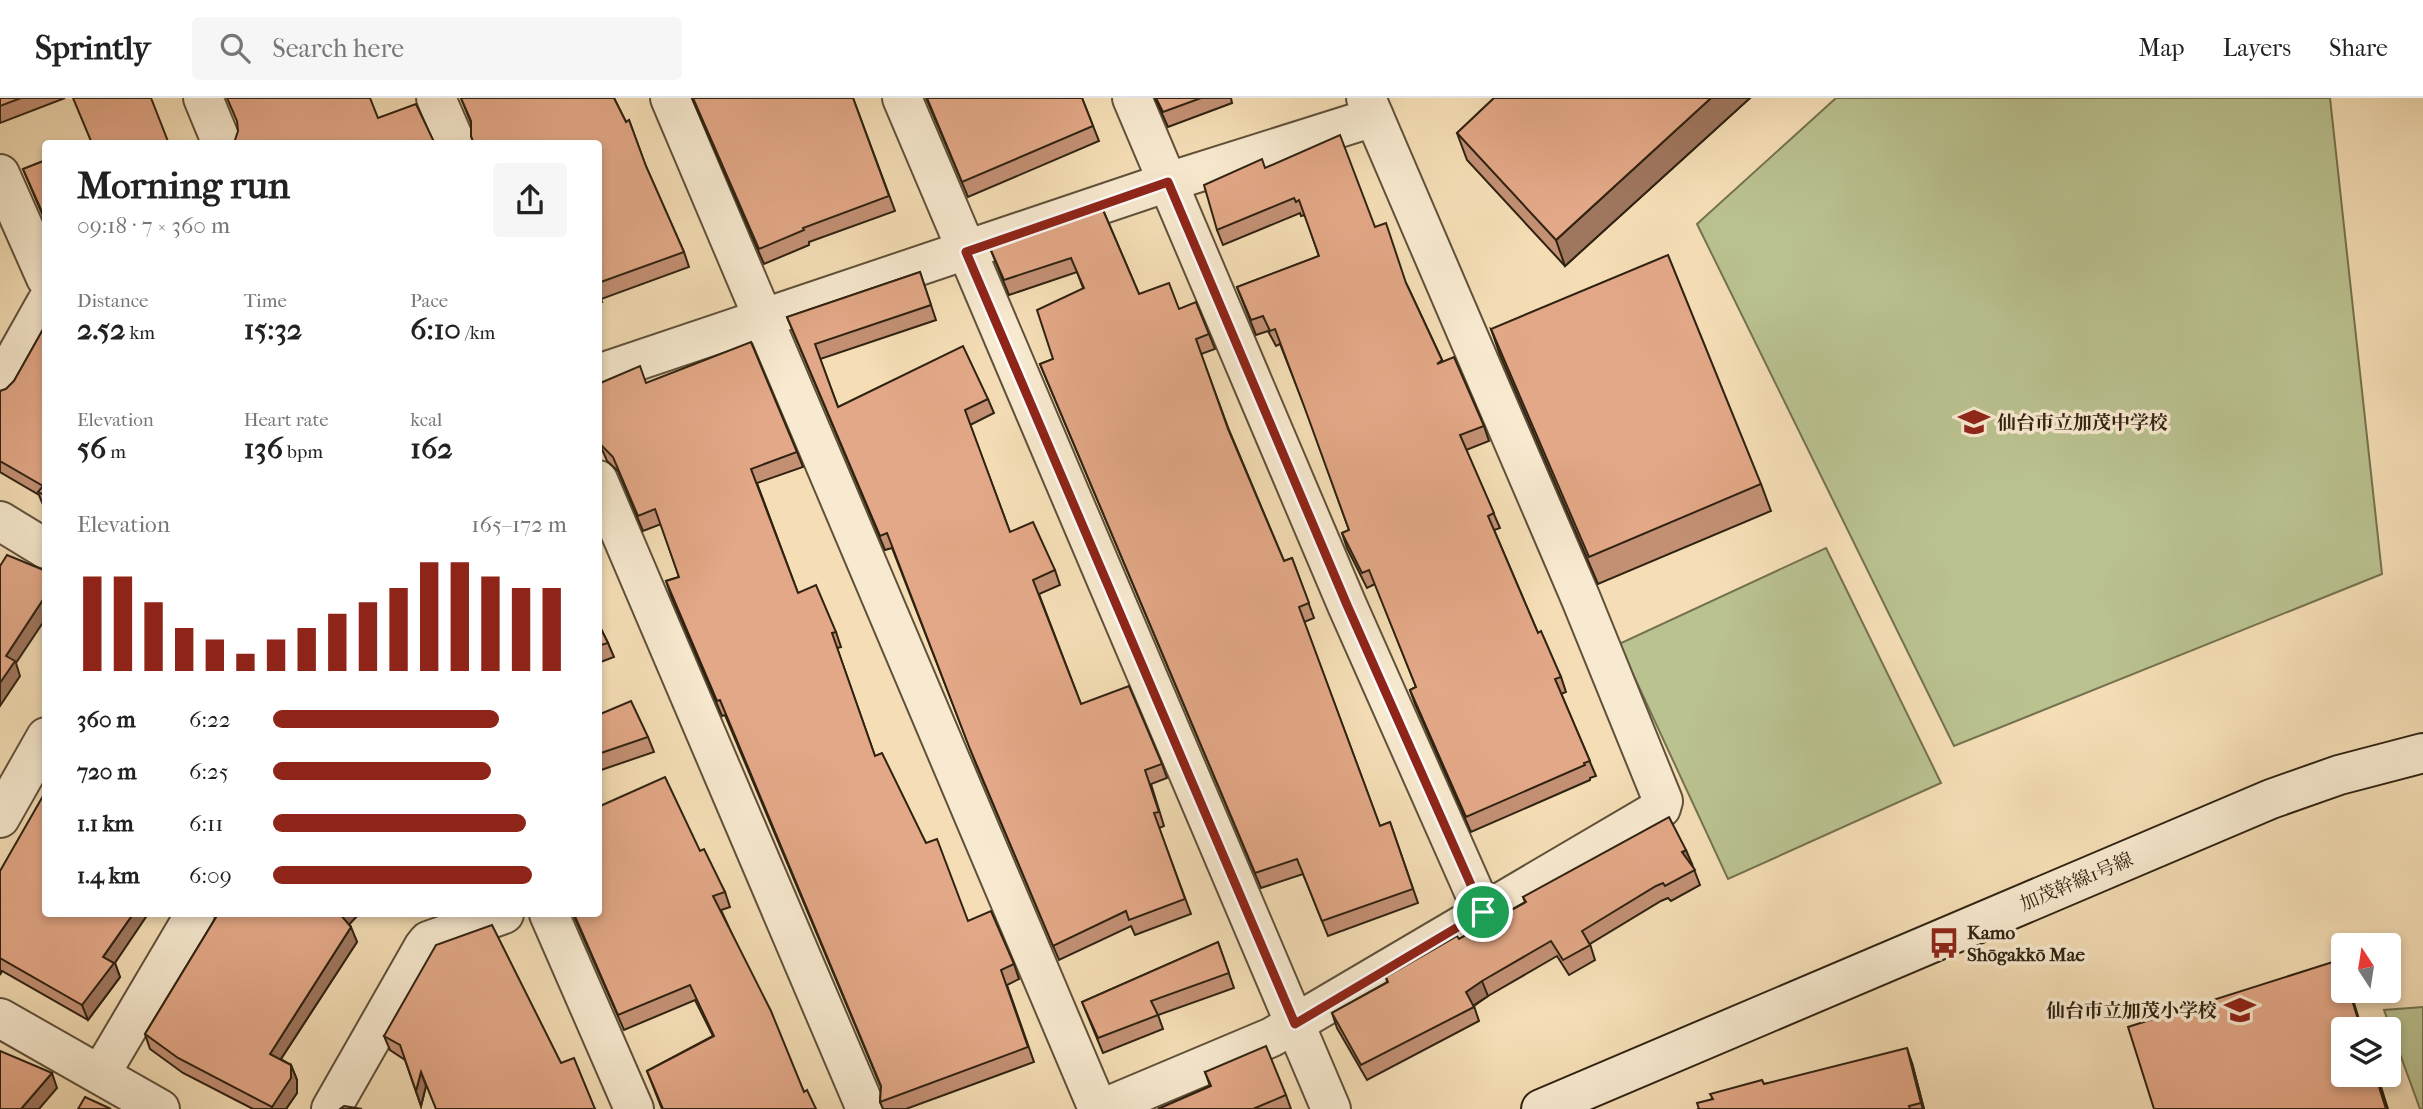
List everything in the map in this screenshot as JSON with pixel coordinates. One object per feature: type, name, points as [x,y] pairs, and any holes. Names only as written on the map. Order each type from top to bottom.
[{"type":"street","points":[[203,98],[220,140]]},
{"type":"street","points":[[436,98],[454,140]]},
{"type":"street","points":[[602,373],[763,320],[966,252],[1168,182],[1370,107],[1581,599],[1663,802],[1661,808],[1295,1024],[1099,1109],[763,320],[670,98]]},
{"type":"street","points":[[902,98],[1331,1109]]},
{"type":"street","points":[[1132,98],[1347,605],[1483,912]]},
{"type":"street","points":[[0,174],[42,269]]},
{"type":"street","points":[[0,385],[42,310]]},
{"type":"street","points":[[602,489],[866,1109]]},
{"type":"street","points":[[0,522],[42,547]]},
{"type":"street","points":[[0,818],[11,772],[42,741]]},
{"type":"street","name":"加茂幹線1号線","points":[[1541,1109],[2272,799],[2339,775],[2423,753]]},
{"type":"street","points":[[101,1073],[193,917]]},
{"type":"street","points":[[331,1109],[428,941],[496,917]]},
{"type":"street","points":[[550,917],[634,1109]]},
{"type":"street","points":[[0,1018],[101,1073],[160,1109]]},
{"type":"green space","points":[[1836,98],[2330,98],[2382,574],[1954,746],[1697,224]]},
{"type":"green space","points":[[1826,548],[1941,783],[1728,879],[1619,644]]},
{"type":"green space","points":[[2423,1007],[2423,1109],[2420,1109],[2401,1057],[2401,1017],[2387,1017],[2384,1010]]},
{"type":"building","points":[[0,98],[21,98],[0,106]]},
{"type":"building","points":[[73,98],[151,98],[167,140],[91,140]]},
{"type":"building","points":[[227,98],[370,98],[378,118],[416,104],[433,140],[235,140],[237,121]]},
{"type":"building","points":[[461,98],[614,98],[626,122],[629,120],[684,252],[602,282],[602,140],[472,140],[471,121]]},
{"type":"building","points":[[693,98],[853,98],[889,196],[803,228],[804,230],[759,249]]},
{"type":"building","points":[[927,98],[1082,98],[1093,126],[962,182]]},
{"type":"building","points":[[1156,98],[1201,98],[1163,112]]},
{"type":"building","points":[[1494,98],[1711,98],[1556,240],[1457,133]]},
{"type":"building","points":[[1340,135],[1375,227],[1386,223],[1406,283],[1442,360],[1437,364],[1454,357],[1484,426],[1460,435],[1494,513],[1488,516],[1538,633],[1541,631],[1561,677],[1555,679],[1590,761],[1466,817],[1410,690],[1416,687],[1369,570],[1362,573],[1342,533],[1349,530],[1275,329],[1270,331],[1263,316],[1251,320],[1237,287],[1319,256],[1299,200],[1296,202],[1294,198],[1217,230],[1204,185],[1262,159],[1265,168]]},
{"type":"building","points":[[42,162],[42,212],[23,169]]},
{"type":"building","points":[[1103,210],[1139,294],[1169,283],[1179,309],[1196,302],[1209,334],[1196,339],[1228,429],[1284,561],[1292,558],[1309,603],[1299,607],[1380,826],[1390,822],[1413,889],[1322,921],[1297,859],[1255,873],[1040,364],[1053,359],[1037,310],[1084,288],[1071,258],[1004,280],[990,248]]},
{"type":"building","points":[[1668,255],[1761,484],[1589,557],[1491,329]]},
{"type":"building","points":[[920,272],[931,305],[815,344],[838,407],[963,346],[988,399],[965,410],[1010,532],[1033,522],[1055,570],[1033,580],[1081,704],[1129,686],[1162,764],[1145,770],[1159,812],[1154,813],[1185,899],[1129,920],[1126,911],[1053,946],[970,749],[887,533],[880,536],[787,317]]},
{"type":"building","points":[[42,331],[42,485],[0,461],[0,391],[14,381]]},
{"type":"building","points":[[751,342],[797,452],[751,469],[798,593],[816,585],[836,632],[832,633],[875,756],[882,753],[926,843],[937,839],[968,921],[991,911],[1014,964],[1001,970],[1028,1047],[880,1102],[881,1086],[720,700],[717,701],[666,581],[679,577],[655,509],[638,516],[613,457],[602,446],[602,382],[640,366],[646,383]]},
{"type":"building","points":[[7,555],[42,569],[42,601],[6,656],[15,661],[0,683],[0,566]]},
{"type":"building","points":[[602,631],[608,643],[602,645]]},
{"type":"building","points":[[631,701],[648,737],[602,753],[602,713]]},
{"type":"building","points":[[665,777],[700,851],[704,849],[725,892],[713,896],[771,1011],[804,1092],[807,1090],[816,1109],[663,1109],[647,1071],[714,1036],[690,985],[618,1015],[575,917],[602,917],[602,805]]},
{"type":"building","points":[[42,798],[42,917],[131,917],[103,957],[114,963],[82,1005],[0,958],[0,871]]},
{"type":"building","points":[[1669,817],[1686,850],[1682,852],[1695,870],[1665,886],[1663,883],[1656,886],[1582,931],[1590,945],[1563,960],[1551,941],[1466,992],[1474,1007],[1361,1065],[1332,1013],[1388,982],[1386,977],[1457,936],[1459,939],[1526,902],[1523,897]]},
{"type":"building","points":[[216,917],[343,917],[351,927],[270,1054],[291,1065],[291,1078],[272,1107],[178,1058],[145,1034]]},
{"type":"building","points":[[492,925],[561,1063],[574,1058],[595,1109],[436,1109],[421,1072],[416,1091],[400,1045],[384,1036],[436,945]]},
{"type":"building","points":[[1218,942],[1229,973],[1151,1001],[1158,1015],[1098,1038],[1082,1002]]},
{"type":"building","points":[[2331,963],[2331,1003],[2353,1003],[2357,1017],[2331,1017],[2331,1087],[2379,1087],[2386,1109],[2154,1109],[2128,1027]]},
{"type":"building","points":[[1266,1046],[1286,1095],[1253,1109],[1158,1109],[1211,1086],[1205,1072]]},
{"type":"building","points":[[1907,1048],[1921,1103],[1909,1106],[1910,1109],[1699,1109],[1697,1103],[1713,1099],[1710,1094],[1762,1080],[1764,1084]]},
{"type":"building","points":[[0,1051],[52,1073],[21,1109],[0,1109]]},
{"type":"building","points":[[85,1097],[111,1109],[78,1109]]},
{"type":"building","points":[[344,1106],[362,1109],[340,1109]]},
{"type":"place","name":"仙台市立加茂中学校","points":[[1974,422]]},
{"type":"place","name":"Kamo Shōgakkō Mae","points":[[1944,943]]},
{"type":"place","name":"仙台市立加茂小学校","points":[[2240,1010]]},
{"type":"route","points":[[1168,182],[1347,605],[1483,912],[1295,1024],[966,252],[1168,182]]}]
